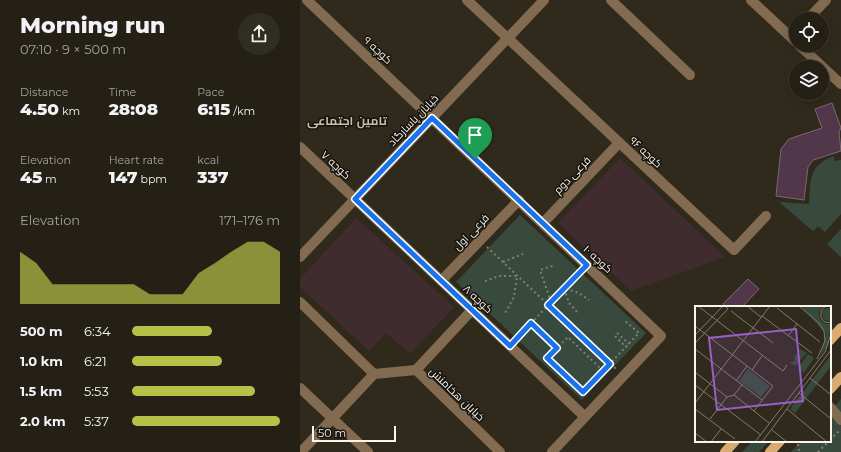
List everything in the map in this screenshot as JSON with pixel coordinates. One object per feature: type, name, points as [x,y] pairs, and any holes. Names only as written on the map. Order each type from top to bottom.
[{"type":"main road","points":[[831,339],[841,328]]},
{"type":"main road","points":[[831,388],[841,377]]},
{"type":"main road","points":[[725,452],[734,442]]},
{"type":"main road","points":[[770,452],[779,442]]},
{"type":"street","name":"کوچه ۹","points":[[307,0],[518,200]]},
{"type":"street","name":"کوچه ۹۶","points":[[467,0],[734,250],[766,216]]},
{"type":"street","name":"خیابان پاسارگاد","points":[[300,257],[544,0]]},
{"type":"street","points":[[611,0],[690,75]]},
{"type":"street","points":[[752,0],[789,33]]},
{"type":"street","points":[[815,12],[826,0]]},
{"type":"street","points":[[807,52],[841,84]]},
{"type":"street","name":"فرعی دوم","points":[[543,223],[619,143]]},
{"type":"street","name":"کوچه ۷","points":[[300,147],[355,199]]},
{"type":"street","name":"کوچه ۸","points":[[355,199],[584,416]]},
{"type":"street","name":"کوچه ۱۰","points":[[518,200],[661,336],[623,376]]},
{"type":"street","name":"فرعی اول","points":[[442,281],[518,200]]},
{"type":"street","points":[[300,302],[374,374],[301,452]]},
{"type":"street","points":[[416,370],[472,310]]},
{"type":"street","name":"خیابان هخامنش","points":[[374,374],[416,370],[500,452]]},
{"type":"street","points":[[552,452],[623,376]]},
{"type":"street","points":[[300,388],[368,452]]},
{"type":"street","points":[[831,408],[841,420]]},
{"type":"path","points":[[480,241],[623,376]]},
{"type":"path","points":[[503,262],[522,254]]},
{"type":"path","points":[[551,302],[540,270],[555,265]]},
{"type":"path","points":[[510,346],[587,265]]},
{"type":"path","points":[[485,281],[499,276],[517,276]]},
{"type":"path","points":[[505,313],[514,297],[517,276]]},
{"type":"path","points":[[564,288],[579,293],[589,300]]},
{"type":"path","points":[[564,288],[569,303],[577,312]]},
{"type":"path","points":[[603,371],[568,337],[547,358],[583,392],[629,344],[639,333],[624,320]]},
{"type":"path","points":[[531,323],[557,348]]},
{"type":"path","points":[[617,333],[629,344]]},
{"type":"path","points":[[614,336],[626,347]]},
{"type":"path","points":[[831,440],[841,429]]},
{"type":"path","points":[[818,452],[829,442]]},
{"type":"path","points":[[798,444],[799,452]]},
{"type":"shaded area","points":[[620,158],[725,257],[631,291],[558,223]]},
{"type":"shaded area","points":[[356,218],[454,307],[410,354],[386,333],[369,351],[300,287],[300,279]]},
{"type":"green space","points":[[834,156],[834,161],[841,160],[841,214],[825,232],[818,226],[813,231],[779,202],[809,204],[812,174],[819,164]]},
{"type":"green space","points":[[520,215],[646,333],[582,400],[456,282]]},
{"type":"green space","points":[[841,229],[841,257],[827,244]]},
{"type":"green space","points":[[841,399],[841,452],[791,452],[800,442],[831,442],[831,410]]},
{"type":"green space","points":[[752,442],[768,442],[759,452],[742,452]]},
{"type":"building","points":[[832,103],[841,128],[839,132],[841,151],[813,160],[808,167],[804,200],[776,196],[781,149],[789,139],[822,128],[815,109]]},
{"type":"building","points":[[748,279],[759,289],[743,306],[725,306],[723,304]]},
{"type":"district","name":"تامین اجتماعی","points":[[347,120]]},
{"type":"route","points":[[432,118],[475,159],[587,265],[548,305],[610,364],[583,392],[547,358],[557,348],[531,323],[510,346],[355,199],[432,118]]}]
